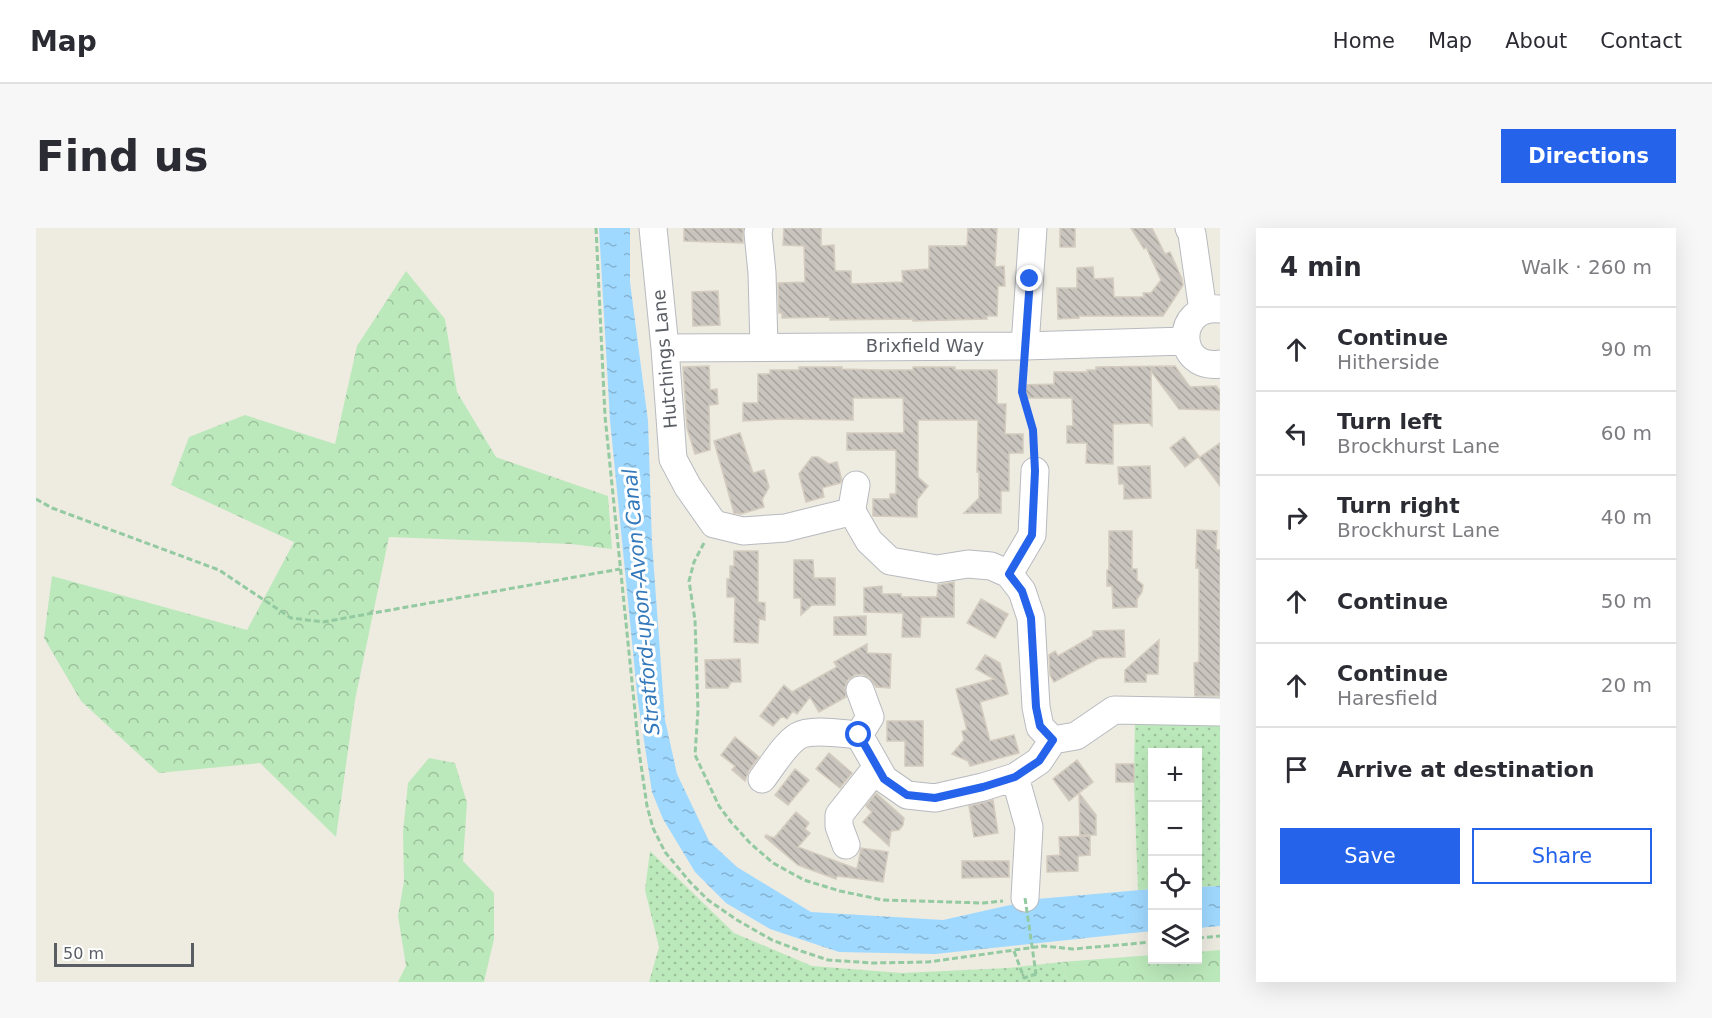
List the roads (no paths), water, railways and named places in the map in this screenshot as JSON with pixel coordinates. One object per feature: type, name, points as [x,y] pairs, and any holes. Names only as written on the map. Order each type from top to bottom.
[{"type":"street","name":"Hutchings Lane","points":[[653,228],[673,459],[688,487],[714,524],[743,531],[785,528],[846,513],[852,514]]},
{"type":"street","points":[[759,228],[764,347]]},
{"type":"street","points":[[1025,346],[1033,228]]},
{"type":"street","points":[[1194,230],[1211,310],[1195,315],[1189,322],[1185,341],[1193,357],[1200,362],[1209,365],[1220,364]]},
{"type":"street","name":"Brixfield Way","points":[[665,348],[1025,346],[1185,341]]},
{"type":"street","points":[[1009,574],[1032,535],[1035,471]]},
{"type":"street","points":[[856,485],[852,514],[869,541],[890,561],[937,569],[968,564],[991,566],[1009,574],[1022,591],[1031,618],[1036,707],[1040,726],[1053,740]]},
{"type":"street","points":[[859,735],[870,717],[861,690]]},
{"type":"street","points":[[859,735],[884,779],[907,795],[935,798],[1015,777],[1039,761],[1053,740],[1076,736],[1114,710],[1220,712]]},
{"type":"street","points":[[762,779],[800,735],[812,732],[859,735]]},
{"type":"street","points":[[846,845],[839,826],[839,814],[877,766]]},
{"type":"street","points":[[1015,777],[1029,827],[1025,898]]},
{"type":"water","name":"Stratford-upon-Avon Canal","points":[[599,228],[630,228],[630,282],[648,421],[652,543],[665,720],[677,774],[709,841],[737,867],[811,912],[943,920],[1037,899],[1148,889],[1148,931],[935,954],[839,952],[770,929],[726,903],[695,872],[663,819],[652,792],[638,702],[610,420]]},
{"type":"water","points":[[1220,886],[1220,926],[1202,928],[1202,887]]}]
